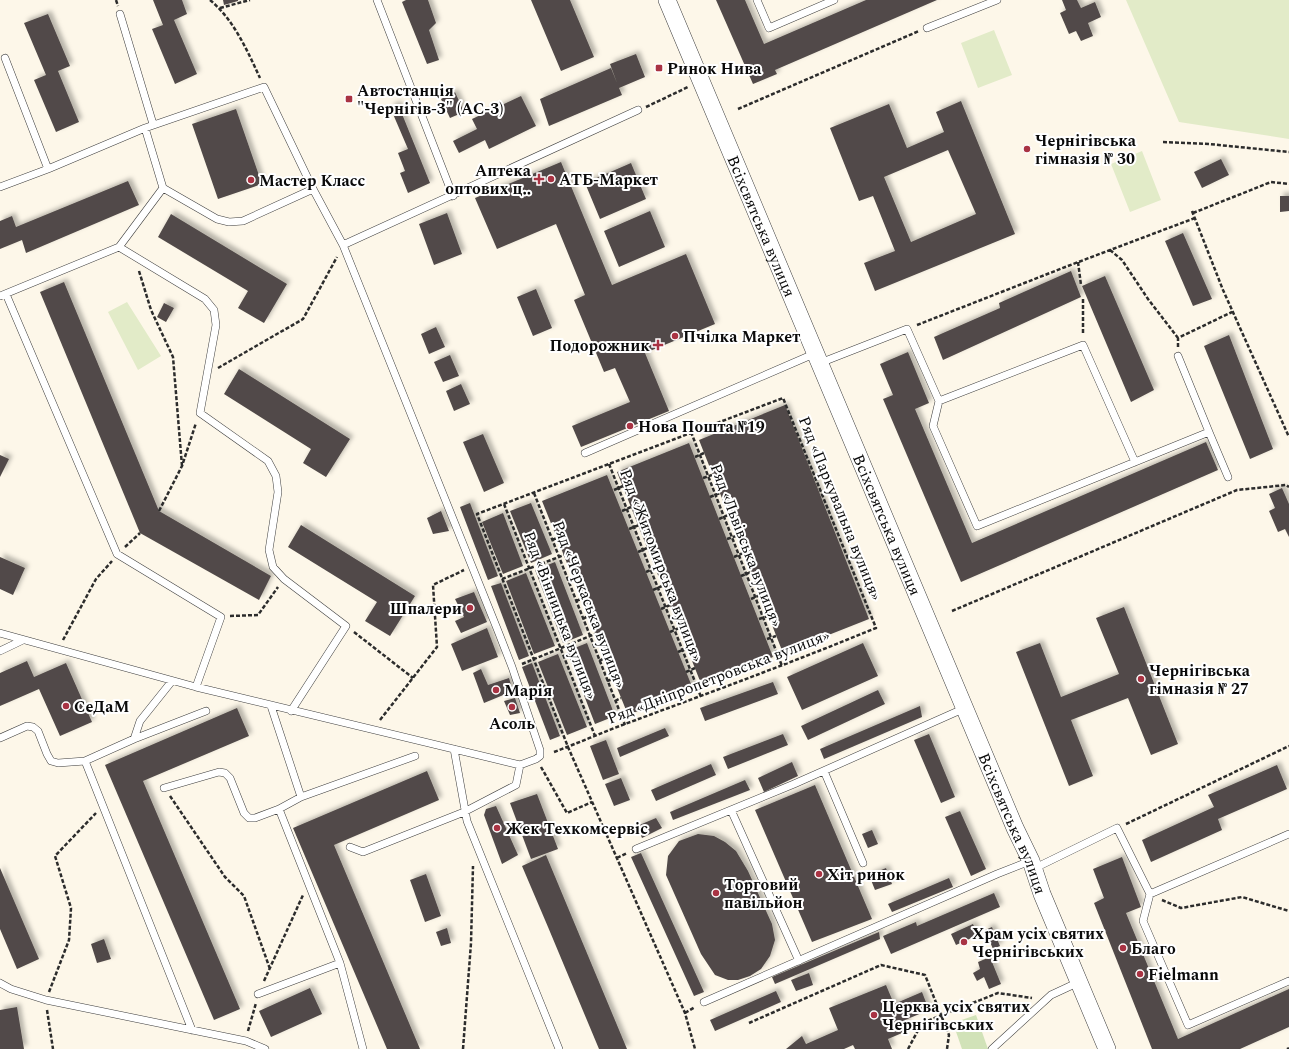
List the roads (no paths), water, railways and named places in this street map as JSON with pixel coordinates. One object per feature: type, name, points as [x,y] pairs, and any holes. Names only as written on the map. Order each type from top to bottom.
[{"type":"street","name":"Всіхсвятська вулиця","points":[[667,0],[1015,828],[1032,865],[1079,982],[1108,1049]]},
{"type":"lane","points":[[377,0],[453,196]]},
{"type":"lane","points":[[757,0],[769,28],[834,0]]},
{"type":"lane","points":[[927,28],[997,0]]},
{"type":"lane","points":[[120,14],[153,124]]},
{"type":"lane","points":[[5,58],[48,169]]},
{"type":"lane","points":[[0,187],[48,169],[153,124],[264,87],[313,190],[344,245],[512,667],[540,750],[540,756],[520,765],[270,706],[172,681],[0,633]]},
{"type":"lane","points":[[344,245],[638,110]]},
{"type":"lane","points":[[145,128],[163,188],[217,219],[229,222],[243,221],[313,190]]},
{"type":"lane","points":[[163,188],[119,247],[3,295],[117,554],[221,617],[196,687]]},
{"type":"lane","points":[[119,247],[205,299],[214,310],[216,325],[200,413],[268,461],[276,476],[278,492],[269,550],[273,567],[284,579],[346,626],[291,711]]},
{"type":"lane","points":[[585,453],[818,358],[907,329],[939,401],[933,426],[977,526],[1209,432]]},
{"type":"lane","points":[[939,401],[1083,345],[1135,462]]},
{"type":"lane","points":[[1178,356],[1228,477]]},
{"type":"lane","points":[[0,651],[23,640]]},
{"type":"lane","points":[[134,739],[140,721],[172,681]]},
{"type":"lane","points":[[270,706],[301,798]]},
{"type":"lane","points":[[636,849],[824,771],[965,708]]},
{"type":"lane","points":[[0,738],[27,726],[33,727],[38,731],[47,754],[52,761],[58,763],[85,761],[134,739],[206,711]]},
{"type":"lane","points":[[454,749],[464,812],[474,841],[559,1049]]},
{"type":"lane","points":[[164,788],[219,772],[230,778],[244,814],[249,818],[255,818],[279,809],[301,798],[415,756]]},
{"type":"lane","points":[[85,761],[192,1030]]},
{"type":"lane","points":[[350,847],[363,852],[464,812],[516,785],[520,765]]},
{"type":"lane","points":[[824,771],[863,863]]},
{"type":"lane","points":[[279,809],[340,963],[363,1049]]},
{"type":"lane","points":[[731,810],[799,961]]},
{"type":"lane","points":[[704,1002],[997,874],[1032,865],[1117,828],[1150,894],[1143,921],[1188,1025],[1289,981]]},
{"type":"lane","points":[[1150,894],[1289,834]]},
{"type":"lane","points":[[258,994],[340,963]]},
{"type":"lane","points":[[992,1049],[1051,995],[1079,982]]},
{"type":"lane","points":[[0,983],[11,989],[46,1000],[246,1041],[266,1049]]},
{"type":"place","name":"Ринок Нива","points":[[659,68]]},
{"type":"place","name":"Автостанція \"Чернігів-3\" (АС-3)","points":[[349,99]]},
{"type":"place","name":"Чернігівська гімназія № 30","points":[[1027,149]]},
{"type":"place","name":"Аптека оптових ц‥","points":[[539,179]]},
{"type":"place","name":"АТБ-Маркет","points":[[551,179]]},
{"type":"place","name":"Мастер Класс","points":[[251,180]]},
{"type":"place","name":"Пчілка Маркет","points":[[675,336]]},
{"type":"place","name":"Подорожник","points":[[658,345]]},
{"type":"place","name":"Нова Пошта №19","points":[[630,426]]},
{"type":"place","name":"Шпалери","points":[[470,608]]},
{"type":"place","name":"Чернігівська гімназія № 27","points":[[1141,679]]},
{"type":"place","name":"Марія","points":[[496,690]]},
{"type":"place","name":"СеДаМ","points":[[66,706]]},
{"type":"place","name":"Асоль","points":[[512,707]]},
{"type":"place","name":"Жек Техкомсервіс","points":[[497,828]]},
{"type":"place","name":"Хіт ринок","points":[[819,874]]},
{"type":"place","name":"Торговий павільйон","points":[[716,893]]},
{"type":"place","name":"Храм усіх святих Чернігівських","points":[[964,942]]},
{"type":"place","name":"Благо","points":[[1123,948]]},
{"type":"place","name":"Fielmann","points":[[1140,974]]},
{"type":"place","name":"Церква усіх святих Чернігівських","points":[[874,1015]]}]
